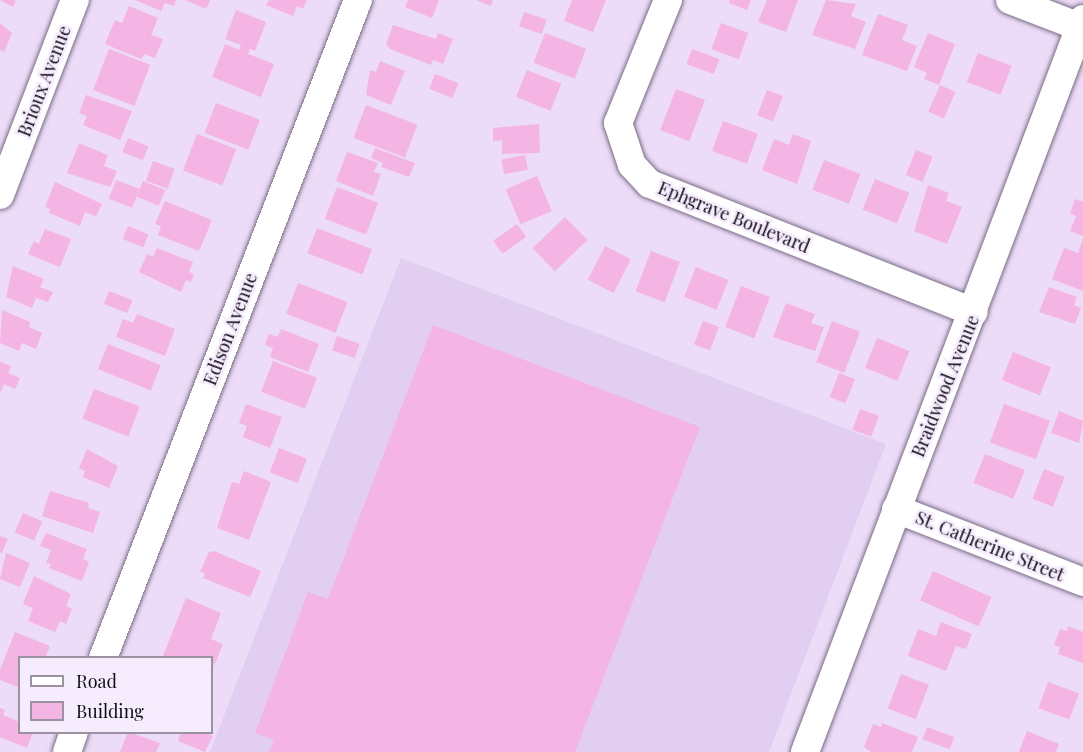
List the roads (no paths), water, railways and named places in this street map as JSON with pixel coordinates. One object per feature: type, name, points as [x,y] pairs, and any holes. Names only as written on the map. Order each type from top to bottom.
[{"type":"street","name":"Brioux Avenue","points":[[0,195],[75,0]]},
{"type":"street","name":"Edison Avenue","points":[[103,656],[358,0]]},
{"type":"street","name":"Ephgrave Boulevard","points":[[668,0],[618,123],[632,165],[650,184],[974,312]]},
{"type":"street","points":[[1010,0],[1081,23]]},
{"type":"street","name":"Braidwood Avenue","points":[[805,752],[896,509],[974,312],[1081,23]]},
{"type":"street","name":"St. Catherine Street","points":[[896,509],[1083,582]]},
{"type":"street","points":[[67,752],[73,734]]}]
